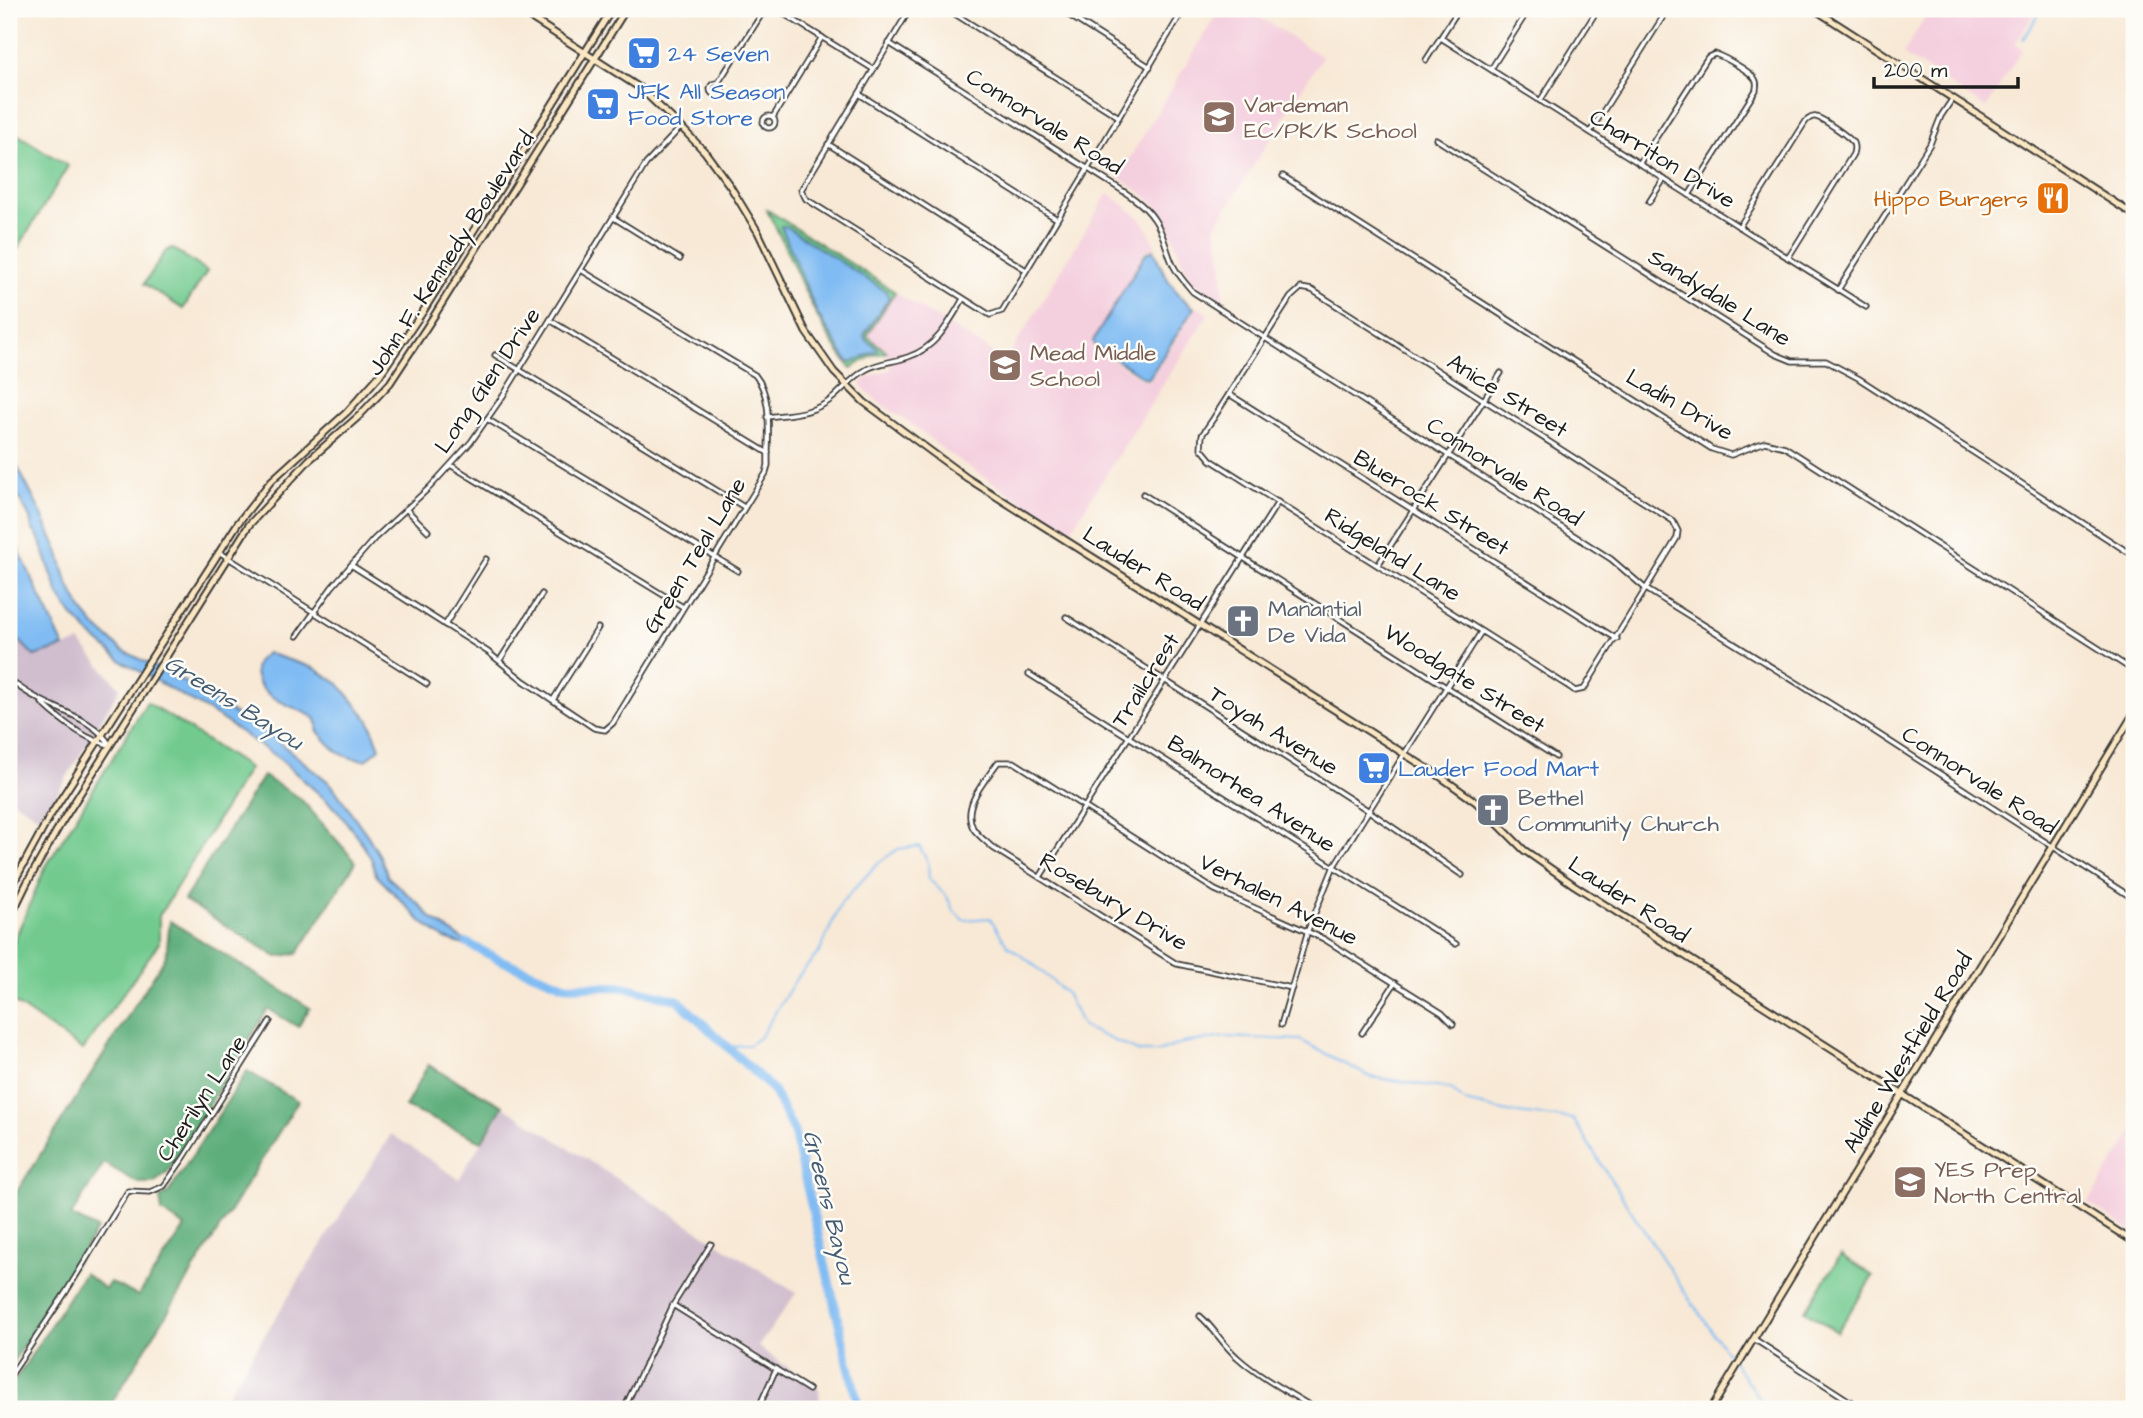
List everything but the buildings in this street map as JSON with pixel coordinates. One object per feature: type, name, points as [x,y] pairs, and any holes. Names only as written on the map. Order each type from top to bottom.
[{"type":"main road","name":"Lauder Road","points":[[517,9],[640,88],[710,159],[762,238],[806,332],[819,352],[846,385],[880,415],[967,478],[1406,754],[1476,802],[1539,862],[2134,1242]]},
{"type":"main road","name":"John F. Kennedy Boulevard","points":[[9,891],[44,826],[219,552],[267,486],[347,412],[379,376],[424,310],[611,9]]},
{"type":"main road","name":"John F. Kennedy Boulevard","points":[[9,920],[60,825],[249,525],[309,460],[359,416],[390,383],[626,9]]},
{"type":"main road","points":[[1814,9],[2134,215]]},
{"type":"main road","points":[[498,190],[509,197]]},
{"type":"main road","points":[[267,486],[276,494]]},
{"type":"main road","points":[[181,610],[191,617]]},
{"type":"main road","name":"Aldine Westfield Road","points":[[1711,1409],[2134,713]]},
{"type":"street","points":[[718,83],[765,9]]},
{"type":"street","points":[[776,9],[873,69]]},
{"type":"street","points":[[910,9],[804,185],[803,195],[963,299],[994,315],[1002,311],[1183,11],[1174,9]]},
{"type":"street","points":[[947,9],[1119,117]]},
{"type":"street","points":[[1059,9],[1150,66]]},
{"type":"street","points":[[1426,60],[1459,9]]},
{"type":"street","points":[[1491,69],[1529,9]]},
{"type":"street","points":[[1540,101],[1598,9]]},
{"type":"street","points":[[1590,132],[1668,9]]},
{"type":"street","points":[[773,117],[821,37]]},
{"type":"street","name":"Charriton Drive","points":[[1441,38],[1866,307]]},
{"type":"street","name":"Connorvale Road","points":[[889,43],[1144,206],[1158,227],[1174,266],[1194,292],[1611,559],[1646,589],[1852,717],[2134,899]]},
{"type":"street","points":[[1639,164],[1708,57],[1715,54],[1734,64],[1754,77],[1756,90],[1689,195]]},
{"type":"street","points":[[859,94],[1057,219]]},
{"type":"street","points":[[1838,290],[1930,145],[1941,116],[1953,98]]},
{"type":"street","points":[[1739,226],[1805,121],[1816,117],[1834,128],[1852,142],[1853,154],[1788,258]]},
{"type":"street","name":"Long Glen Drive","points":[[298,636],[313,612],[351,565],[374,539],[451,465],[487,419],[646,164],[681,127]]},
{"type":"street","name":"Sandydale Lane","points":[[1436,139],[1775,354],[1792,361],[1826,361],[1858,379],[2134,556]]},
{"type":"street","points":[[828,144],[1026,270]]},
{"type":"street","name":"Ladin Drive","points":[[1283,176],[1712,449],[1731,455],[1765,442],[1785,447],[2134,671]]},
{"type":"street","points":[[1649,202],[1664,180]]},
{"type":"street","points":[[614,218],[680,259]]},
{"type":"street","name":"Green Teal Lane","points":[[553,700],[594,728],[605,730],[613,723],[768,465],[765,392],[755,375],[581,270]]},
{"type":"street","name":"Anice Street","points":[[1265,338],[1291,297],[1303,289],[1312,290],[1674,522],[1678,531],[1674,543],[1646,589]]},
{"type":"street","points":[[767,417],[816,409],[870,367],[912,356],[926,348],[940,336],[963,299]]},
{"type":"street","points":[[550,320],[768,453]]},
{"type":"street","points":[[1229,394],[1265,338]]},
{"type":"street","points":[[495,355],[744,507]]},
{"type":"street","points":[[1378,565],[1500,373]]},
{"type":"street","name":"Ridgeland Lane","points":[[1229,394],[1202,435],[1201,448],[1211,460],[1481,632],[1580,691],[1587,686],[1617,639]]},
{"type":"street","name":"Bluerock Street","points":[[1229,394],[1617,639]]},
{"type":"street","points":[[487,419],[738,571]]},
{"type":"street","points":[[451,465],[683,607]]},
{"type":"street","name":"Woodgate Street","points":[[1143,494],[1556,757]]},
{"type":"street","name":"Trailcrest","points":[[1040,877],[1278,502]]},
{"type":"street","points":[[407,509],[428,531]]},
{"type":"street","points":[[219,552],[427,684]]},
{"type":"street","points":[[445,625],[486,559]]},
{"type":"street","points":[[351,565],[500,660],[524,681],[553,700],[598,628]]},
{"type":"street","points":[[1617,639],[1646,589]]},
{"type":"street","points":[[500,660],[542,594]]},
{"type":"street","name":"Toyah Avenue","points":[[1066,617],[1369,811],[1462,875]]},
{"type":"street","points":[[1281,1025],[1308,930],[1334,866],[1481,632]]},
{"type":"street","name":"Balmorhea Avenue","points":[[1029,674],[1455,944]]},
{"type":"street","points":[[9,680],[103,734],[110,745]]},
{"type":"street","points":[[38,699],[50,711],[97,743],[110,745]]},
{"type":"street","name":"Verhalen Avenue","points":[[972,827],[970,807],[977,792],[998,762],[1014,762],[1215,890],[1308,930],[1395,983],[1454,1024]]},
{"type":"street","name":"Rosebury Drive","points":[[972,827],[993,848],[1177,964],[1292,988]]},
{"type":"street","points":[[1362,1033],[1395,983]]},
{"type":"street","name":"Cherilyn Lane","points":[[9,1378],[128,1191],[150,1192],[164,1186],[186,1156],[270,1021]]},
{"type":"street","points":[[624,1409],[673,1305],[711,1244]]},
{"type":"street","points":[[673,1305],[809,1390]]},
{"type":"street","points":[[1200,1316],[1240,1360],[1316,1409]]},
{"type":"street","points":[[1754,1339],[1862,1409]]},
{"type":"street","points":[[758,1409],[776,1369]]},
{"type":"shaded area","name":"Vardeman EC/PK/K School","points":[[1220,9],[1247,9],[1322,57],[1215,226],[1223,265],[1221,302],[1192,279],[1180,257],[1168,223],[1158,207],[1118,177]]},
{"type":"shaded area","points":[[1930,9],[2037,9],[2015,44],[2022,49],[1986,108],[1903,54]]},
{"type":"shaded area","name":"Mead Middle School","points":[[1108,193],[1139,217],[1146,225],[1156,247],[1144,252],[1092,346],[1138,377],[1150,380],[1197,307],[1208,314],[1069,533],[948,453],[879,403],[861,386],[867,378],[891,369],[887,352],[866,337],[895,292],[1006,361]]},
{"type":"shaded area","points":[[9,626],[34,656],[80,642],[120,688],[42,819],[9,798]]},
{"type":"shaded area","points":[[503,1106],[796,1293],[758,1347],[819,1389],[820,1409],[218,1409],[391,1134],[459,1179]]},
{"type":"shaded area","points":[[2134,1130],[2134,1233],[2088,1203]]},
{"type":"green space","points":[[9,129],[68,166],[9,263]]},
{"type":"green space","points":[[766,209],[895,292],[867,336],[887,352],[874,355],[851,368],[814,311]]},
{"type":"green space","points":[[172,248],[207,271],[183,309],[144,284],[165,252]]},
{"type":"green space","points":[[147,702],[249,768],[159,916],[159,943],[83,1050],[9,999],[9,953],[45,868]]},
{"type":"green space","points":[[263,776],[300,798],[356,862],[298,953],[277,957],[184,900]]},
{"type":"green space","points":[[170,921],[310,1008],[298,1027],[268,1009],[168,1171],[154,1183],[138,1183],[104,1163],[71,1216],[97,1229],[9,1368],[9,1204],[166,956]]},
{"type":"green space","points":[[428,1065],[503,1106],[482,1141],[405,1107]]},
{"type":"green space","points":[[247,1071],[298,1101],[108,1409],[9,1409],[9,1390],[84,1273],[105,1289],[110,1282],[138,1296],[185,1227],[162,1212],[160,1198],[168,1193]]},
{"type":"green space","points":[[1841,1255],[1873,1276],[1837,1332],[1805,1311]]},
{"type":"water","points":[[781,226],[785,226],[887,292],[889,298],[864,335],[878,350],[848,362],[817,313]]},
{"type":"water","points":[[1154,250],[1170,282],[1180,296],[1194,308],[1146,379],[1094,345],[1093,341],[1146,253]]},
{"type":"water","points":[[9,453],[59,553],[67,582],[82,610],[95,626],[122,650],[187,683],[190,688],[269,734],[331,784],[368,836],[388,877],[431,918],[477,949],[445,939],[423,923],[376,875],[372,860],[360,840],[336,809],[281,760],[217,716],[120,660],[72,615],[59,595],[38,536],[32,529],[30,518],[9,480]]},
{"type":"water","points":[[9,529],[64,647],[34,656],[9,626]]},
{"type":"water","points":[[267,653],[314,668],[339,684],[369,720],[380,748],[366,760],[343,755],[317,730],[315,718],[269,695],[257,681],[255,671],[258,660]]},
{"type":"waterway","points":[[2023,39],[2042,9]]},
{"type":"waterway","points":[[729,1048],[749,1045],[760,1037],[796,979],[820,951],[841,903],[878,863],[898,849],[919,846],[928,862],[929,879],[947,897],[954,911],[963,920],[990,918],[1008,946],[1066,993],[1083,1027],[1140,1052],[1158,1052],[1182,1043],[1226,1037],[1300,1040],[1370,1077],[1451,1089],[1465,1102],[1508,1112],[1573,1119],[1667,1266],[1767,1409]]},
{"type":"waterway","name":"Greens Bayou","points":[[467,943],[500,960],[566,986],[625,987],[678,1000],[773,1090],[794,1132],[859,1409]]},
{"type":"place","name":"24 Seven","points":[[644,53]]},
{"type":"place","name":"JFK All Season Food Store","points":[[603,104]]},
{"type":"place","name":"Vardeman EC/PK/K School","points":[[1219,117]]},
{"type":"place","name":"Hippo Burgers","points":[[2053,198]]},
{"type":"place","name":"Mead Middle School","points":[[1005,365]]},
{"type":"place","name":"Manantial De Vida","points":[[1243,621]]},
{"type":"place","name":"Lauder Food Mart","points":[[1374,768]]},
{"type":"place","name":"Bethel Community Church","points":[[1493,810]]},
{"type":"place","name":"YES Prep North Central","points":[[1910,1182]]}]
